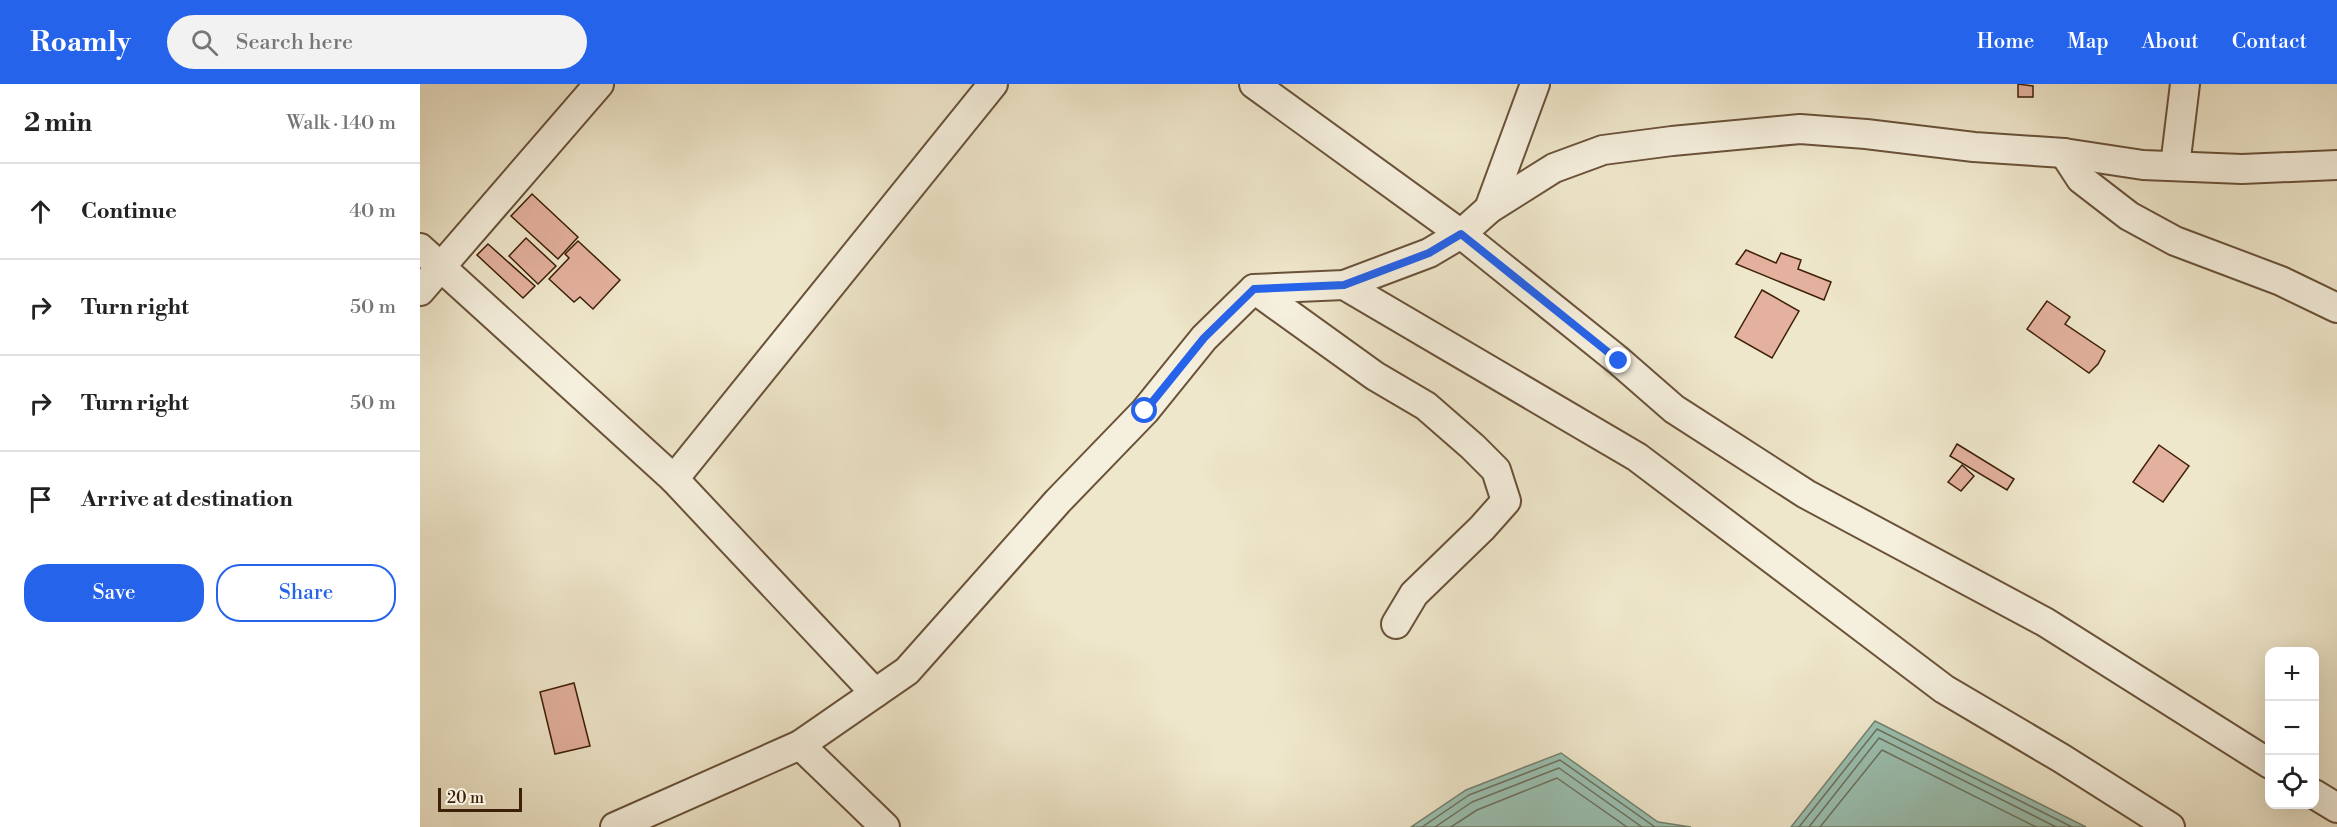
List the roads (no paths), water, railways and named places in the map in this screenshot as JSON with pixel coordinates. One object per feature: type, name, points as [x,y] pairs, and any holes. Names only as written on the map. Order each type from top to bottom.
[{"type":"street","points":[[420,291],[430,257],[599,84]]},
{"type":"street","points":[[1254,84],[1461,234],[1619,361],[1674,409],[1806,494],[2045,622],[2265,761]]},
{"type":"street","points":[[1489,209],[1535,84]]},
{"type":"street","points":[[2175,166],[2185,84]]},
{"type":"street","points":[[674,479],[991,85]]},
{"type":"street","points":[[615,827],[800,745],[908,671],[1058,501],[1145,411],[1204,338],[1254,289],[1344,285],[1429,253],[1461,234],[1489,209],[1554,168],[1604,150],[1800,129],[1866,134],[1974,147],[2064,153],[2143,165],[2242,169],[2337,165]]},
{"type":"street","points":[[2064,153],[2081,179],[2129,216],[2175,241],[2280,281],[2337,308]]},
{"type":"street","points":[[430,257],[674,479],[875,693]]},
{"type":"street","points":[[1344,285],[1637,457],[1944,689],[2061,758],[2170,827]]},
{"type":"street","points":[[1254,289],[1375,376],[1426,406],[1496,470],[1506,501],[1482,528],[1414,594],[1396,624]]},
{"type":"street","points":[[800,745],[885,827]]},
{"type":"street","points":[[2319,797],[2337,808]]},
{"type":"water","points":[[1875,721],[2086,827],[1791,827]]},
{"type":"water","points":[[1561,753],[1658,822],[1691,827],[1411,827],[1466,790]]}]
